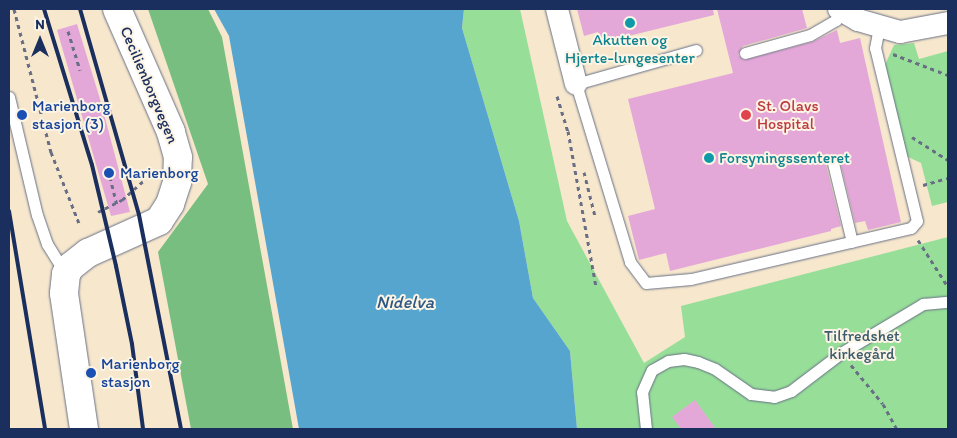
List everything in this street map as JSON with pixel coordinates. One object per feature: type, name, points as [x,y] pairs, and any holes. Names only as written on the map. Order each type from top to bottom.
[{"type":"street","name":"Cecilienborgvegen","points":[[66,274],[70,267],[88,253],[137,234],[158,221],[170,204],[178,182],[178,157],[171,132],[116,9]]},
{"type":"street","points":[[557,9],[566,86]]},
{"type":"street","points":[[840,9],[858,20],[877,37],[948,23]]},
{"type":"street","points":[[66,274],[64,293],[84,429]]},
{"type":"lane","points":[[745,53],[810,35],[836,20],[840,9]]},
{"type":"lane","points":[[696,50],[566,86],[630,262],[637,275],[646,283],[691,279],[911,228],[917,221],[877,37]]},
{"type":"lane","points":[[9,97],[37,215],[47,244],[66,274]]},
{"type":"lane","points":[[833,163],[852,242]]},
{"type":"lane","points":[[646,429],[642,392],[652,370],[668,361],[684,359],[698,362],[715,369],[751,394],[774,397],[790,391],[841,353],[923,304],[948,302]]},
{"type":"path","points":[[14,9],[51,152],[79,223]]},
{"type":"path","points":[[68,31],[80,70]]},
{"type":"path","points":[[877,37],[948,75]]},
{"type":"path","points":[[566,86],[568,132],[596,286]]},
{"type":"path","points":[[897,134],[912,138],[948,160]]},
{"type":"path","points":[[108,169],[117,204]]},
{"type":"path","points":[[910,188],[948,178]]},
{"type":"path","points":[[98,212],[117,204],[143,181]]},
{"type":"path","points":[[911,228],[948,287]]},
{"type":"path","points":[[841,353],[883,404],[897,429]]},
{"type":"green space","points":[[148,9],[208,9],[222,37],[293,429],[191,429],[158,252],[208,184]]},
{"type":"green space","name":"Tilfredshet kirkegård","points":[[464,9],[520,9],[567,221],[644,363],[685,337],[681,306],[948,237],[948,429],[577,429],[570,351],[533,298],[519,221],[462,28]]},
{"type":"green space","points":[[914,43],[919,59],[948,51],[948,202],[932,206],[921,163],[906,156],[884,67],[894,45]]},
{"type":"water","name":"Nidelva","points":[[214,9],[464,9],[462,28],[519,221],[533,298],[570,351],[577,429],[299,429],[229,36]]},
{"type":"building","name":"Akutten og Hjerte-lungesenter","points":[[577,9],[713,9],[714,15],[600,43],[598,32],[584,36]]},
{"type":"building","name":"Forsyningssenteret","points":[[717,9],[802,9],[807,28],[743,46],[738,55],[744,60],[812,42],[837,30],[840,43],[860,38],[901,222],[868,230],[865,221],[855,223],[840,161],[832,156],[826,165],[841,226],[831,229],[831,231],[670,271],[666,253],[639,260],[628,216],[655,209],[628,99],[733,73]]},
{"type":"building","points":[[77,24],[100,99],[130,212],[111,216],[57,30]]},
{"type":"building","points":[[695,400],[716,429],[681,429],[672,417]]},
{"type":"railway","points":[[44,9],[92,165],[116,266],[132,344],[143,429]]},
{"type":"railway","points":[[80,9],[139,215],[181,429]]},
{"type":"railway","points":[[9,211],[45,429]]},
{"type":"place","name":"Akutten og Hjerte-lungesenter","points":[[630,23]]},
{"type":"place","name":"Marienborg stasjon (3)","points":[[22,115]]},
{"type":"place","name":"St. Olavs Hospital","points":[[746,115]]},
{"type":"place","name":"Forsyningssenteret","points":[[709,158]]},
{"type":"place","name":"Marienborg","points":[[109,173]]},
{"type":"place","name":"Marienborg stasjon","points":[[91,373]]}]
